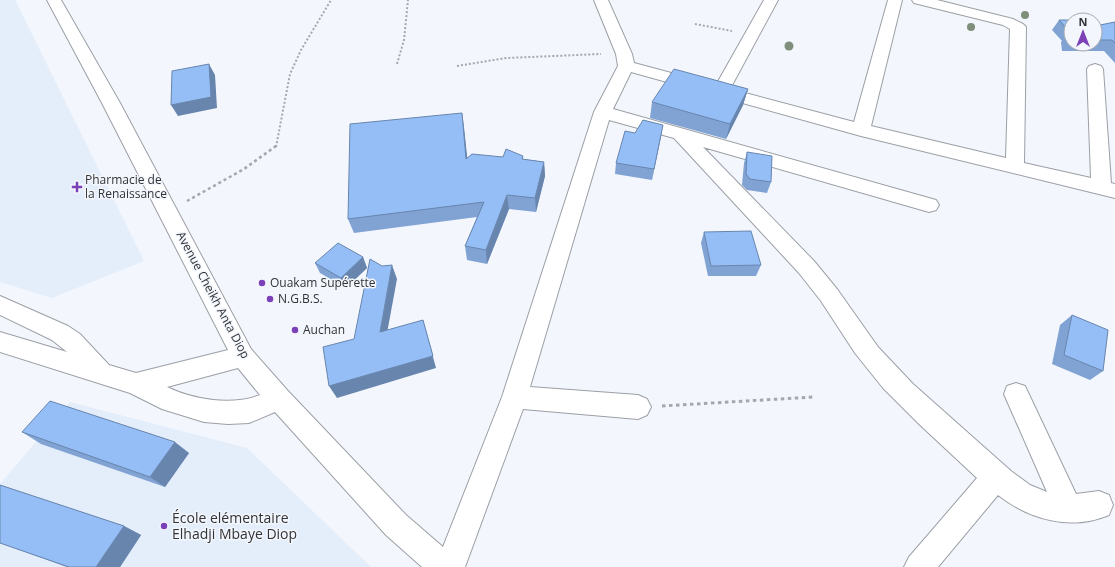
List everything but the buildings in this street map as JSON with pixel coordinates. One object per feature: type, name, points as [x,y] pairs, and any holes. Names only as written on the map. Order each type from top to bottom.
[{"type":"street","name":"Avenue Cheikh Anta Diop","points":[[54,0],[168,212],[242,356],[279,399],[396,525],[445,567]]},
{"type":"street","points":[[445,567],[516,398],[603,112],[625,60],[600,0]]},
{"type":"street","points":[[721,91],[771,0]]},
{"type":"street","points":[[861,130],[896,0]]},
{"type":"street","points":[[919,0],[1008,22],[1018,27],[1015,166]]},
{"type":"street","points":[[625,60],[721,91],[861,130],[1108,189],[1095,69]]},
{"type":"street","points":[[603,112],[929,205]]},
{"type":"street","points":[[680,134],[819,283],[860,341],[886,374],[934,422],[996,477],[1025,497],[1042,505],[1069,508],[1098,505]]},
{"type":"street","points":[[0,305],[60,333],[72,341],[101,373]]},
{"type":"street","points":[[0,342],[136,384],[171,401],[204,410],[228,412],[249,411],[279,399]]},
{"type":"street","points":[[136,384],[242,356]]},
{"type":"street","points":[[1016,394],[1069,508]]},
{"type":"street","points":[[516,398],[638,407]]},
{"type":"street","points":[[919,567],[996,477]]},
{"type":"path","points":[[168,212],[244,169],[276,147],[290,74],[301,50],[331,0]]},
{"type":"path","points":[[397,64],[404,40],[408,0]]},
{"type":"path","points":[[695,24],[752,36]]},
{"type":"path","points":[[457,66],[533,56],[625,60]]},
{"type":"path","points":[[638,407],[813,397]]},
{"type":"shaded area","points":[[0,0],[15,0],[144,261],[52,298],[0,282]]},
{"type":"shaded area","name":"École elémentaire Elhadji Mbaye Diop","points":[[70,402],[247,448],[371,567],[0,567],[0,484]]},
{"type":"place","name":"Pharmacie de la Renaissance","points":[[77,187]]},
{"type":"place","name":"Ouakam Supérette","points":[[262,283]]},
{"type":"place","name":"N.G.B.S.","points":[[270,299]]},
{"type":"place","name":"Auchan","points":[[295,330]]},
{"type":"place","name":"École elémentaire Elhadji Mbaye Diop","points":[[164,526]]}]
